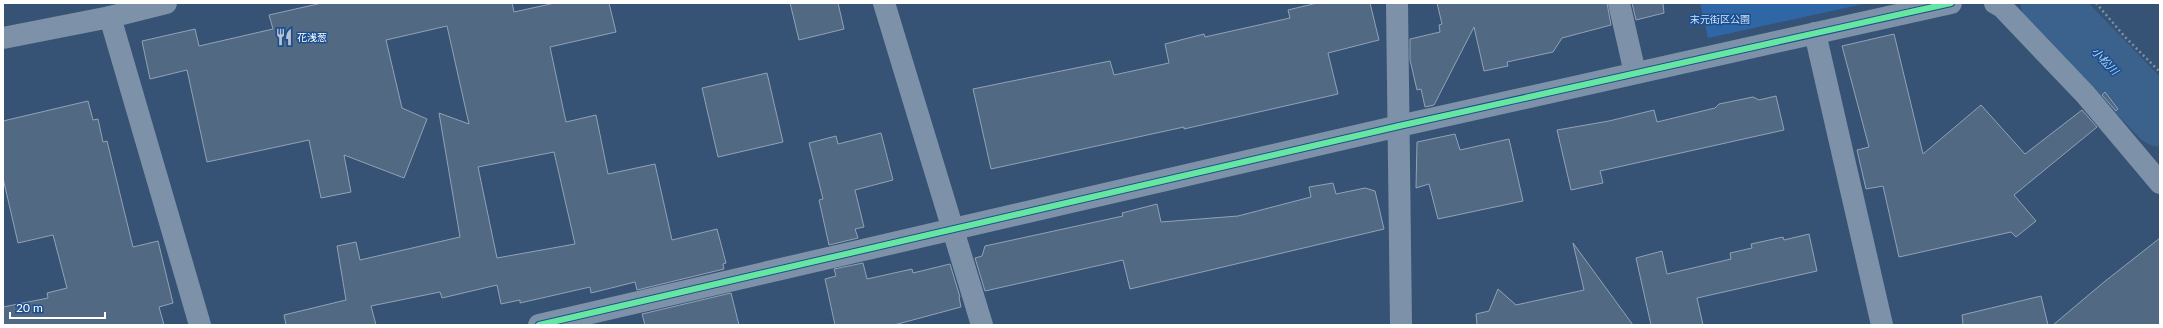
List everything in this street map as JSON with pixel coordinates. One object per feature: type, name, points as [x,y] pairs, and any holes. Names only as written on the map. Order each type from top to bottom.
[{"type":"street","points":[[3,38],[110,18],[166,3]]},
{"type":"street","points":[[884,3],[982,325]]},
{"type":"street","points":[[1397,3],[1401,325]]},
{"type":"street","points":[[1619,3],[1635,73]]},
{"type":"street","points":[[539,325],[1399,126],[1951,3]]},
{"type":"street","points":[[1995,3],[2002,7],[2085,94],[2160,183]]},
{"type":"street","points":[[110,18],[200,325]]},
{"type":"street","points":[[1815,33],[1882,325]]},
{"type":"path","points":[[2096,3],[2125,37],[2160,72]]},
{"type":"green space","name":"末元街区公園","points":[[1700,3],[1868,3],[1708,38]]},
{"type":"building","points":[[322,3],[512,3],[514,12],[555,3],[609,3],[616,32],[550,47],[566,122],[596,115],[608,174],[655,164],[672,240],[717,229],[726,263],[723,264],[724,269],[637,290],[635,282],[591,293],[590,287],[520,303],[520,300],[501,304],[497,285],[442,298],[440,292],[371,306],[376,325],[286,325],[284,315],[346,300],[337,246],[356,242],[360,260],[460,237],[439,113],[469,124],[447,26],[386,40],[402,108],[427,119],[404,178],[344,155],[351,192],[321,198],[309,140],[207,162],[187,70],[150,79],[142,41],[195,29],[199,46],[273,29],[269,15]],"holes":[[[554,152],[575,244],[497,258],[478,167]]]},
{"type":"building","points":[[790,3],[838,3],[844,29],[799,40]]},
{"type":"building","points":[[1317,3],[1370,3],[1379,40],[1328,53],[1338,94],[1184,129],[1184,127],[991,169],[973,89],[1110,61],[1114,75],[1169,63],[1165,44],[1204,34],[1205,37],[1290,18],[1288,10]]},
{"type":"building","points":[[1437,3],[1607,3],[1611,25],[1562,38],[1553,52],[1507,62],[1508,66],[1484,71],[1474,27],[1434,105],[1425,107],[1421,89],[1417,90],[1410,60],[1410,39],[1440,32],[1439,25],[1442,24]]},
{"type":"building","points":[[1632,3],[1663,3],[1664,13],[1636,20]]},
{"type":"building","points":[[1894,34],[1923,154],[1981,105],[2025,154],[2082,110],[2097,127],[2014,195],[2036,221],[2016,237],[2011,232],[1899,257],[1883,186],[1866,189],[1857,150],[1869,147],[1842,46]]},
{"type":"building","points":[[767,73],[783,142],[718,157],[702,88]]},
{"type":"building","points":[[2105,92],[2118,109],[2116,111],[2102,95]]},
{"type":"building","points":[[1776,96],[1784,130],[1600,171],[1603,183],[1571,190],[1557,130],[1609,121],[1654,110],[1657,122],[1715,108],[1719,104],[1753,97],[1759,100]]},
{"type":"building","points":[[88,101],[93,120],[98,119],[103,142],[107,141],[133,247],[158,241],[173,303],[159,307],[164,325],[3,325],[3,307],[48,298],[47,293],[67,288],[53,235],[18,243],[3,178],[3,121]]},
{"type":"building","points":[[881,133],[893,180],[855,190],[864,227],[855,229],[858,238],[829,245],[819,200],[823,199],[809,143],[836,136],[838,144]]},
{"type":"building","points":[[1455,134],[1460,150],[1509,139],[1523,201],[1438,219],[1429,184],[1416,188],[1417,142]]},
{"type":"building","points":[[1333,183],[1336,194],[1365,188],[1375,191],[1384,229],[1130,289],[1123,260],[985,291],[975,258],[982,256],[985,246],[1123,216],[1122,213],[1157,204],[1161,222],[1238,216],[1311,197],[1309,187]]},
{"type":"building","points":[[1809,234],[1817,271],[1697,298],[1703,325],[1651,325],[1636,258],[1662,251],[1667,274],[1731,259],[1730,253],[1752,248],[1751,244],[1783,237],[1784,240]]},
{"type":"building","points":[[2160,238],[2160,325],[2053,325],[2104,282]]},
{"type":"building","points":[[1573,243],[1633,325],[1477,325],[1476,314],[1489,311],[1498,289],[1516,305],[1584,290]]},
{"type":"building","points":[[863,263],[867,279],[912,269],[913,273],[950,264],[960,297],[961,307],[894,325],[835,325],[825,279],[836,276],[834,269]]},
{"type":"building","points":[[731,293],[739,325],[645,325],[642,314]]},
{"type":"building","points":[[2041,296],[2048,325],[1963,325],[1962,315]]},
{"type":"waterway","name":"小松川","points":[[2049,3],[2160,118]]},
{"type":"cycle path","points":[[539,325],[1399,126],[1951,3]]},
{"type":"place","name":"花浅葱","points":[[284,37]]}]
